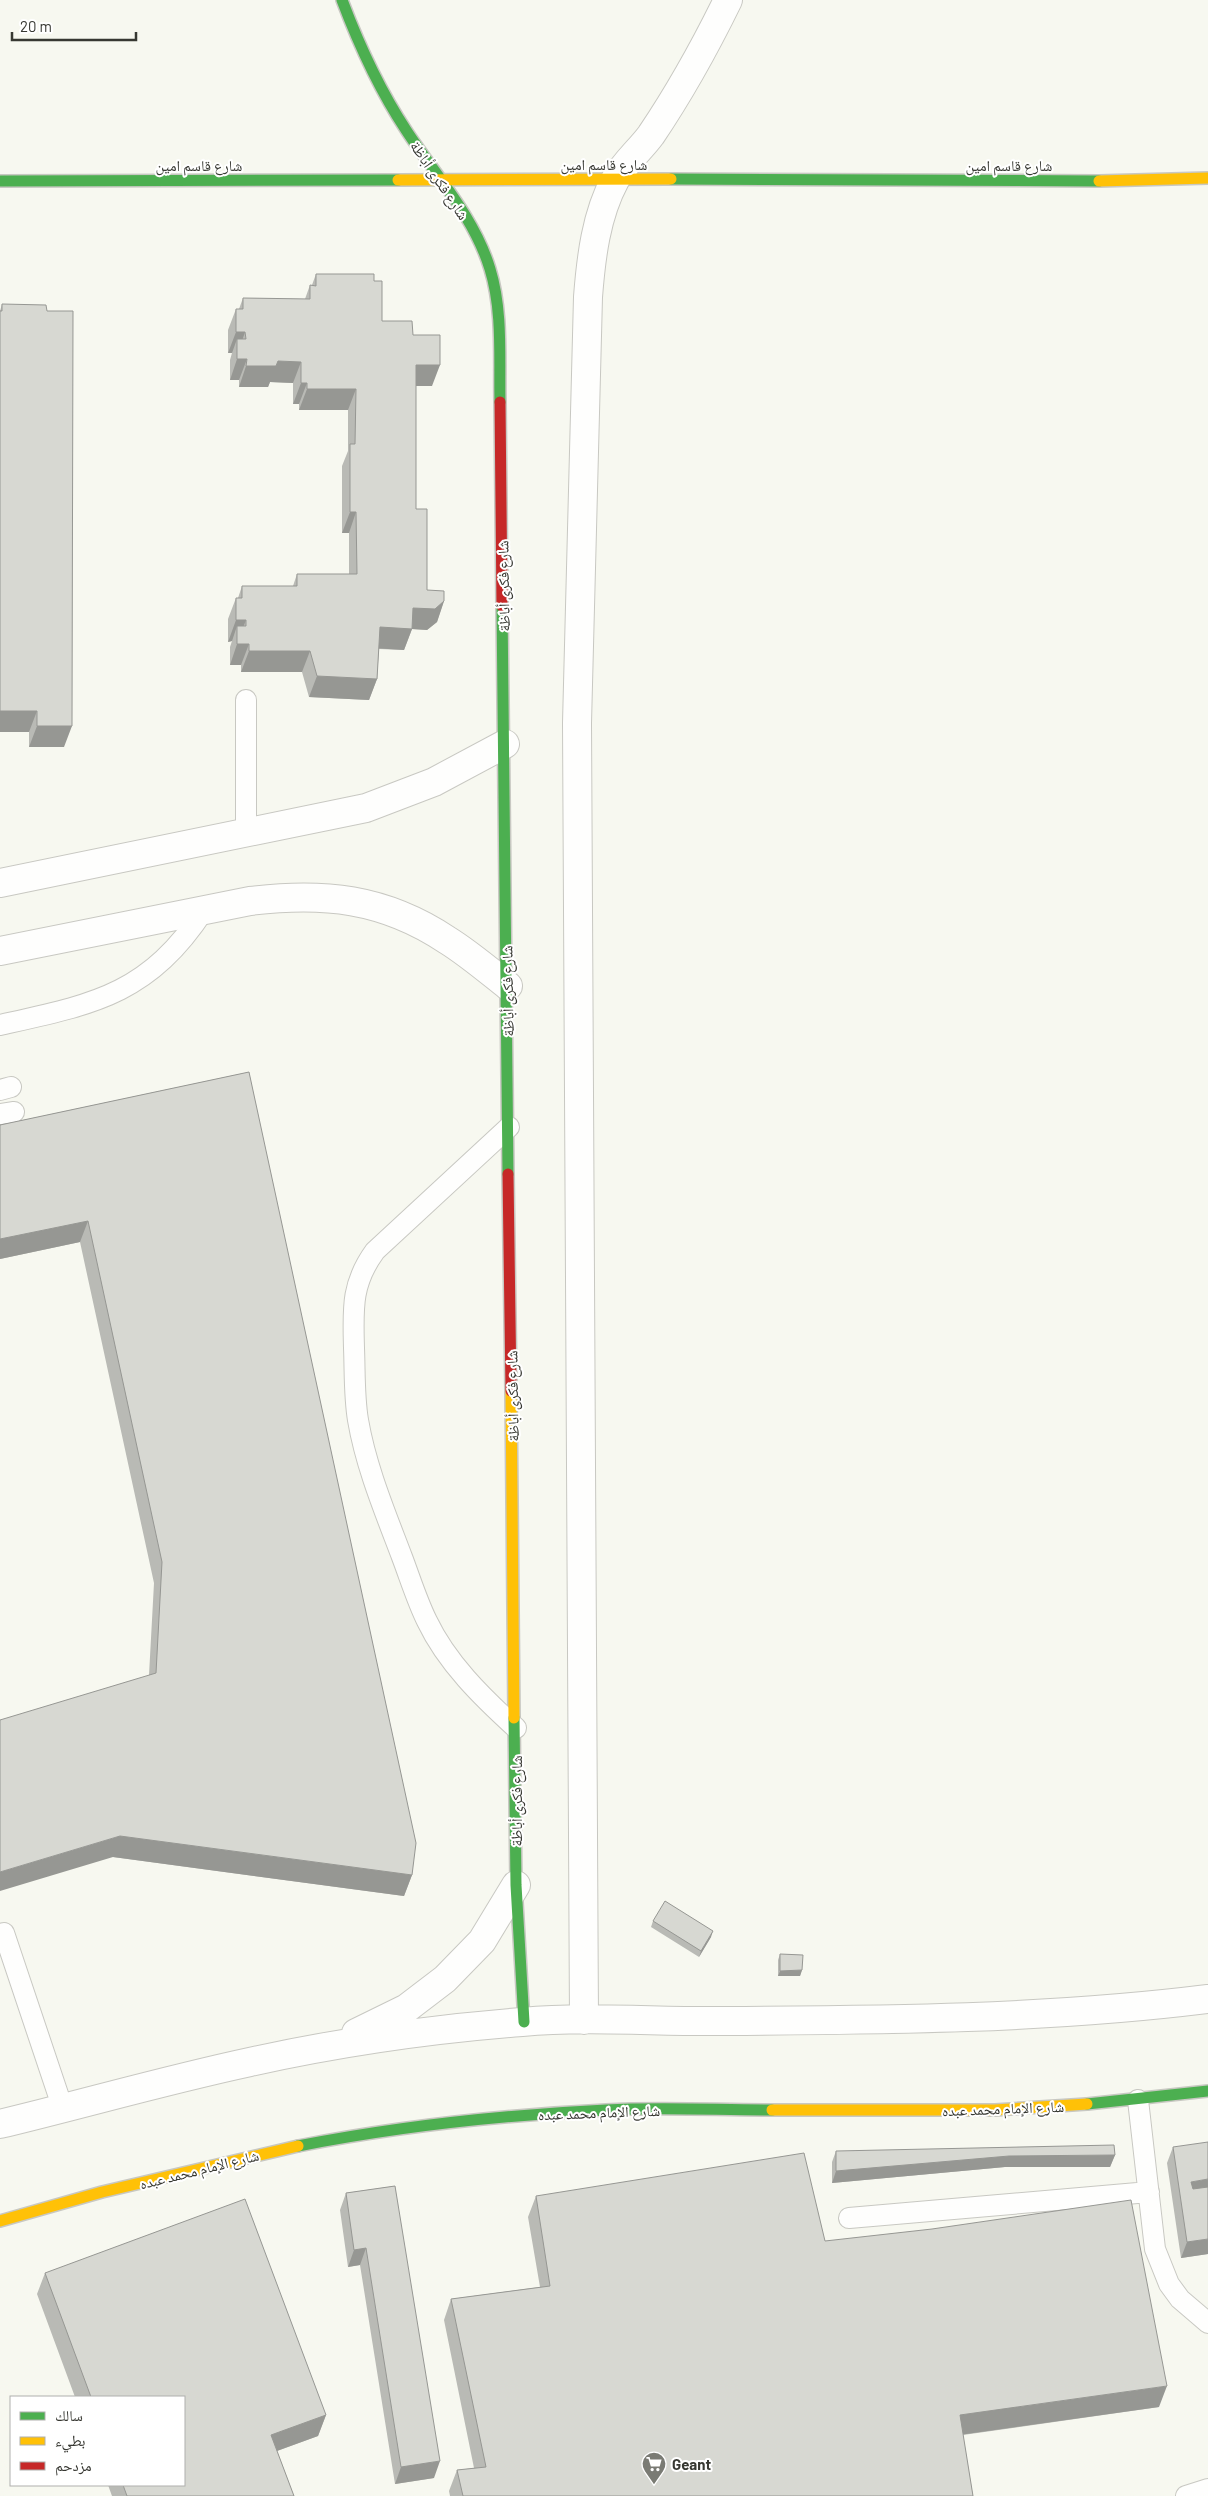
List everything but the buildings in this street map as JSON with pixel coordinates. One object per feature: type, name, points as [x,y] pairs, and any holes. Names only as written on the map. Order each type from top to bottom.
[{"type":"street","name":"شارع فكرى أباظة","points":[[342,0],[376,77],[405,129],[474,231],[488,260],[496,291],[499,323],[508,986],[516,1885],[524,2022]]},
{"type":"street","points":[[584,2020],[577,714],[590,265],[601,217],[616,179],[649,138],[678,94],[705,48],[728,0]]},
{"type":"street","name":"شارع قاسم امين","points":[[0,181],[440,179],[1127,181],[1208,178]]},
{"type":"street","points":[[0,883],[331,816],[392,799],[434,782],[505,744]]},
{"type":"street","points":[[0,950],[204,910],[284,897],[319,896],[352,900],[418,922],[447,940],[508,986]]},
{"type":"street","points":[[330,2046],[407,2008],[445,1979],[482,1941],[516,1885]]},
{"type":"street","points":[[0,2124],[248,2062],[414,2032],[524,2022],[584,2020],[723,2021],[1013,2016],[1088,2012],[1208,1999]]},
{"type":"street","name":"شارع الإمام محمد عبده","points":[[0,2221],[102,2192],[266,2152],[391,2129],[481,2118],[608,2110],[995,2110],[1138,2100],[1208,2091]]},
{"type":"lane","points":[[246,700],[246,833]]},
{"type":"lane","points":[[0,1026],[89,1004],[125,988],[160,964],[192,930],[204,910]]},
{"type":"lane","points":[[509,1127],[374,1250],[359,1275],[354,1296],[353,1318],[355,1395],[362,1442],[376,1488],[427,1621],[464,1675],[485,1700],[516,1728]]},
{"type":"lane","points":[[4,1934],[63,2109]]},
{"type":"lane","points":[[1138,2100],[1155,2249],[1169,2284],[1180,2299],[1208,2323]]},
{"type":"lane","points":[[849,2218],[1149,2192]]},
{"type":"lane","points":[[1186,2496],[1208,2489]]},
{"type":"traffic: fast","points":[[342,0],[355,34],[387,99],[417,147],[464,214],[483,250],[494,285],[499,318],[500,402]]},
{"type":"traffic: fast","points":[[671,179],[1099,181]]},
{"type":"traffic: fast","points":[[0,181],[398,180]]},
{"type":"traffic: fast","points":[[502,606],[508,1174]]},
{"type":"traffic: fast","points":[[514,1718],[516,1885],[524,2022]]},
{"type":"traffic: fast","points":[[1087,2104],[1208,2091]]},
{"type":"traffic: fast","points":[[298,2146],[452,2122],[567,2112],[627,2109],[772,2110]]},
{"type":"traffic: slow","points":[[1099,181],[1208,178]]},
{"type":"traffic: slow","points":[[398,180],[671,179]]},
{"type":"traffic: slow","points":[[511,1391],[514,1718]]},
{"type":"traffic: slow","points":[[772,2110],[995,2110],[1087,2104]]},
{"type":"traffic: slow","points":[[0,2221],[102,2192],[298,2146]]},
{"type":"traffic: jam","points":[[500,402],[502,606]]},
{"type":"traffic: jam","points":[[508,1174],[511,1391]]},
{"type":"place","name":"Geant","points":[[654,2485]]}]
